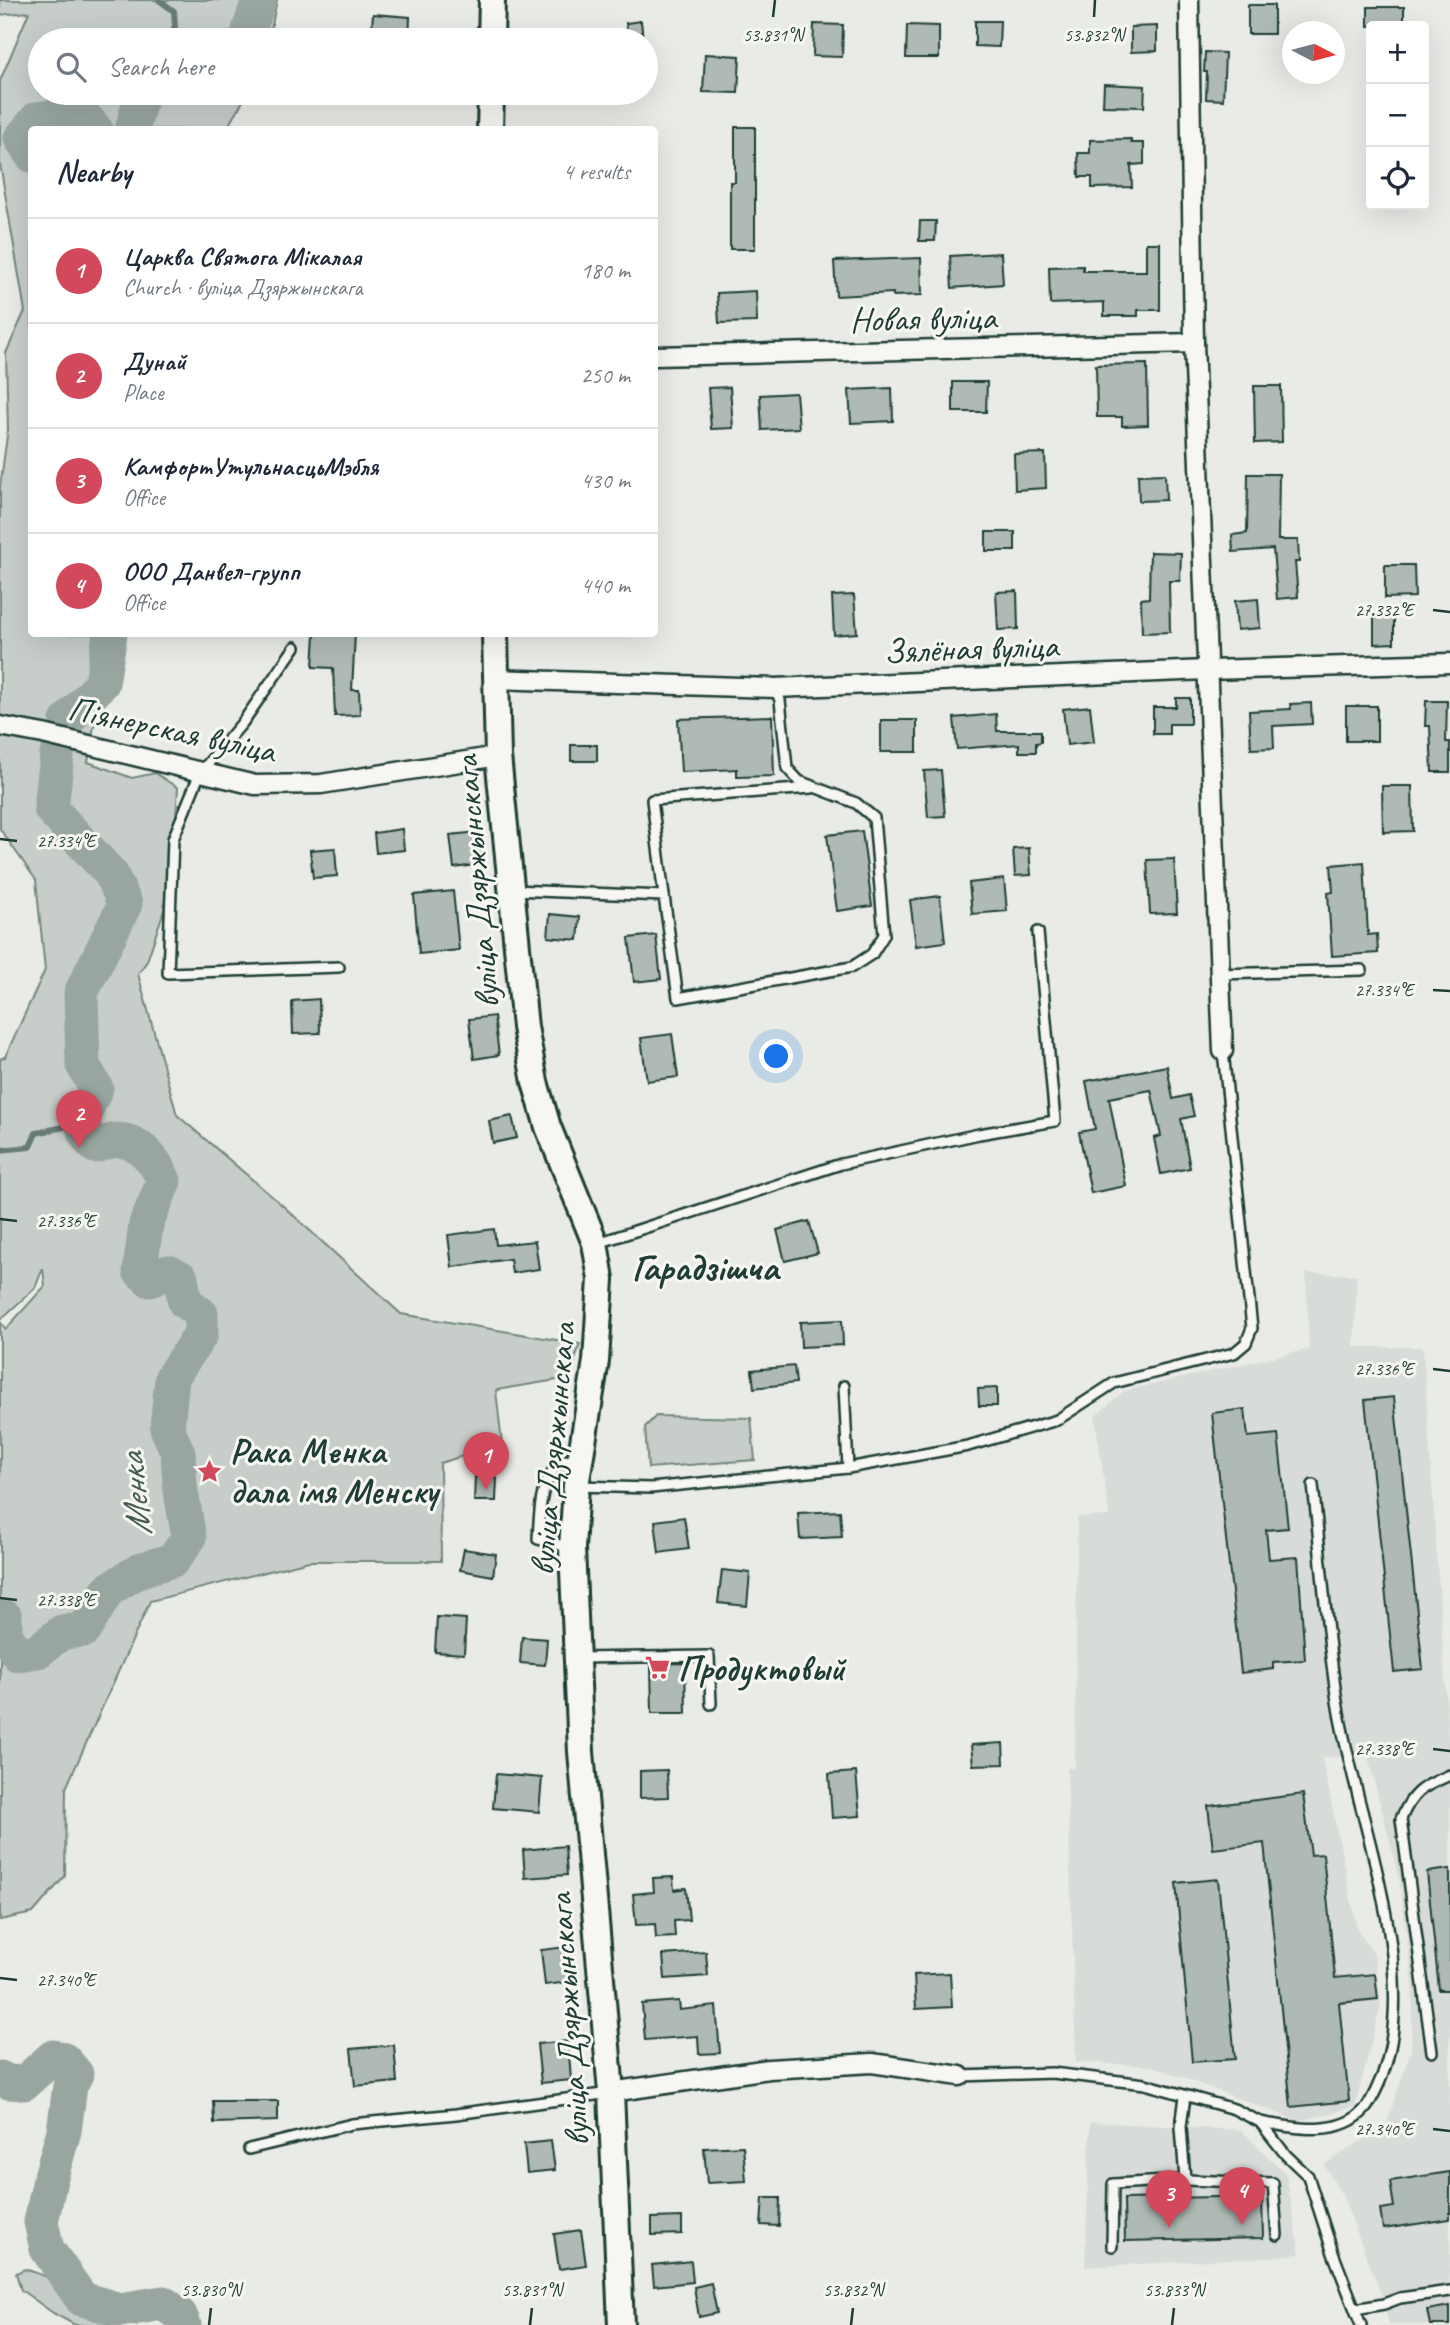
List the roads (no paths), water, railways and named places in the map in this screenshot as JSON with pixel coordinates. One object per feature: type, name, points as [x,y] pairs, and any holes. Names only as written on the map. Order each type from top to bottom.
[{"type":"street","points":[[491,28],[492,0]]},
{"type":"street","points":[[1189,0],[1194,343],[1223,1051]]},
{"type":"street","points":[[491,105],[491,126]]},
{"type":"street","name":"Новая вуліца","points":[[658,356],[1194,343]]},
{"type":"street","name":"вуліца Дзяржынскага","points":[[495,637],[498,756],[525,1027],[535,1082],[548,1127],[595,1243],[601,1279],[600,1322],[576,1486],[572,1548],[581,1752],[611,2092],[621,2325]]},
{"type":"street","name":"Зялёная вуліца","points":[[495,679],[775,688],[1450,663]]},
{"type":"street","name":"Піянерская вуліца","points":[[0,726],[102,747],[255,785],[320,784],[498,756]]},
{"type":"street","points":[[611,2092],[769,2069],[872,2063],[960,2076]]},
{"type":"lane","points":[[295,647],[243,722],[200,773],[173,839],[168,973],[340,967]]},
{"type":"lane","points":[[775,688],[780,700],[787,768],[799,781],[856,803],[874,818],[884,935],[872,954],[852,967],[678,998],[652,800],[817,788]]},
{"type":"lane","points":[[510,890],[664,896]]},
{"type":"lane","points":[[595,1243],[841,1164],[979,1133],[1055,1121],[1038,932]]},
{"type":"lane","points":[[1219,974],[1362,970]]},
{"type":"lane","points":[[576,1486],[651,1488],[848,1468],[968,1446],[1057,1420],[1114,1383],[1234,1353],[1246,1343],[1252,1328],[1223,1051]]},
{"type":"lane","points":[[844,1386],[848,1468]]},
{"type":"lane","points":[[572,1548],[538,1539],[542,1492],[551,1471],[561,1460],[581,1461]]},
{"type":"lane","points":[[960,2076],[1052,2073],[1145,2084],[1234,2109],[1261,2122],[1304,2129],[1335,2126],[1354,2118],[1367,2108],[1383,2076],[1393,2039],[1395,2004],[1386,1910],[1346,1756],[1337,1700],[1313,1485]]},
{"type":"lane","points":[[576,1658],[709,1656],[711,1704]]},
{"type":"lane","points":[[1432,2052],[1401,1819],[1409,1799],[1423,1787],[1450,1775]]},
{"type":"lane","points":[[249,2149],[352,2124],[456,2114],[611,2092]]},
{"type":"lane","points":[[1185,2096],[1181,2127],[1185,2180]]},
{"type":"lane","points":[[1261,2122],[1286,2155],[1308,2176],[1333,2253],[1361,2325]]},
{"type":"lane","points":[[1112,2246],[1113,2184],[1185,2180],[1273,2183],[1277,2235]]},
{"type":"lane","points":[[1355,2309],[1384,2304],[1399,2298],[1450,2291]]},
{"type":"waterway","points":[[159,0],[174,11],[174,28]]},
{"type":"waterway","name":"Менка","points":[[250,28],[259,0]]},
{"type":"waterway","name":"Менка","points":[[133,126],[139,105]]},
{"type":"waterway","name":"Менка","points":[[31,126],[37,119],[82,114],[92,126]]},
{"type":"waterway","name":"Менка","points":[[28,130],[21,138],[28,149]]},
{"type":"waterway","name":"Менка","points":[[67,721],[102,683],[110,637]]},
{"type":"waterway","name":"Менка","points":[[0,1618],[5,1617],[5,1635],[18,1654],[38,1651],[62,1632],[84,1630],[108,1590],[140,1570],[173,1560],[189,1538],[180,1486],[178,1453],[167,1428],[172,1377],[201,1334],[201,1314],[185,1302],[181,1278],[168,1272],[150,1280],[140,1271],[146,1224],[164,1181],[157,1167],[147,1154],[134,1144],[118,1140],[95,1146],[84,1131],[85,1112],[96,1088],[83,1065],[81,993],[125,904],[111,874],[51,809],[57,755]]},
{"type":"waterway","points":[[0,1150],[30,1147],[36,1133],[82,1123]]},
{"type":"waterway","name":"Менка","points":[[0,2078],[8,2082],[24,2083],[53,2057],[64,2060],[76,2074],[70,2086],[64,2131],[41,2222],[47,2249],[82,2299],[120,2310],[163,2303],[180,2315],[184,2325]]},
{"type":"place","name":"Дунай","points":[[79,1148]]},
{"type":"place","name":"Рака Менка дала імя Менску","points":[[210,1471]]},
{"type":"place","name":"Царква Святога Мікалая","points":[[486,1490]]},
{"type":"place","name":"Продуктовый","points":[[658,1668]]},
{"type":"place","name":"ООО Данвел-групп","points":[[1242,2225]]},
{"type":"place","name":"КамфортУтульнасцьМэбля","points":[[1169,2228]]},
{"type":"district","name":"Гарадзішча","points":[[705,1267]]}]
